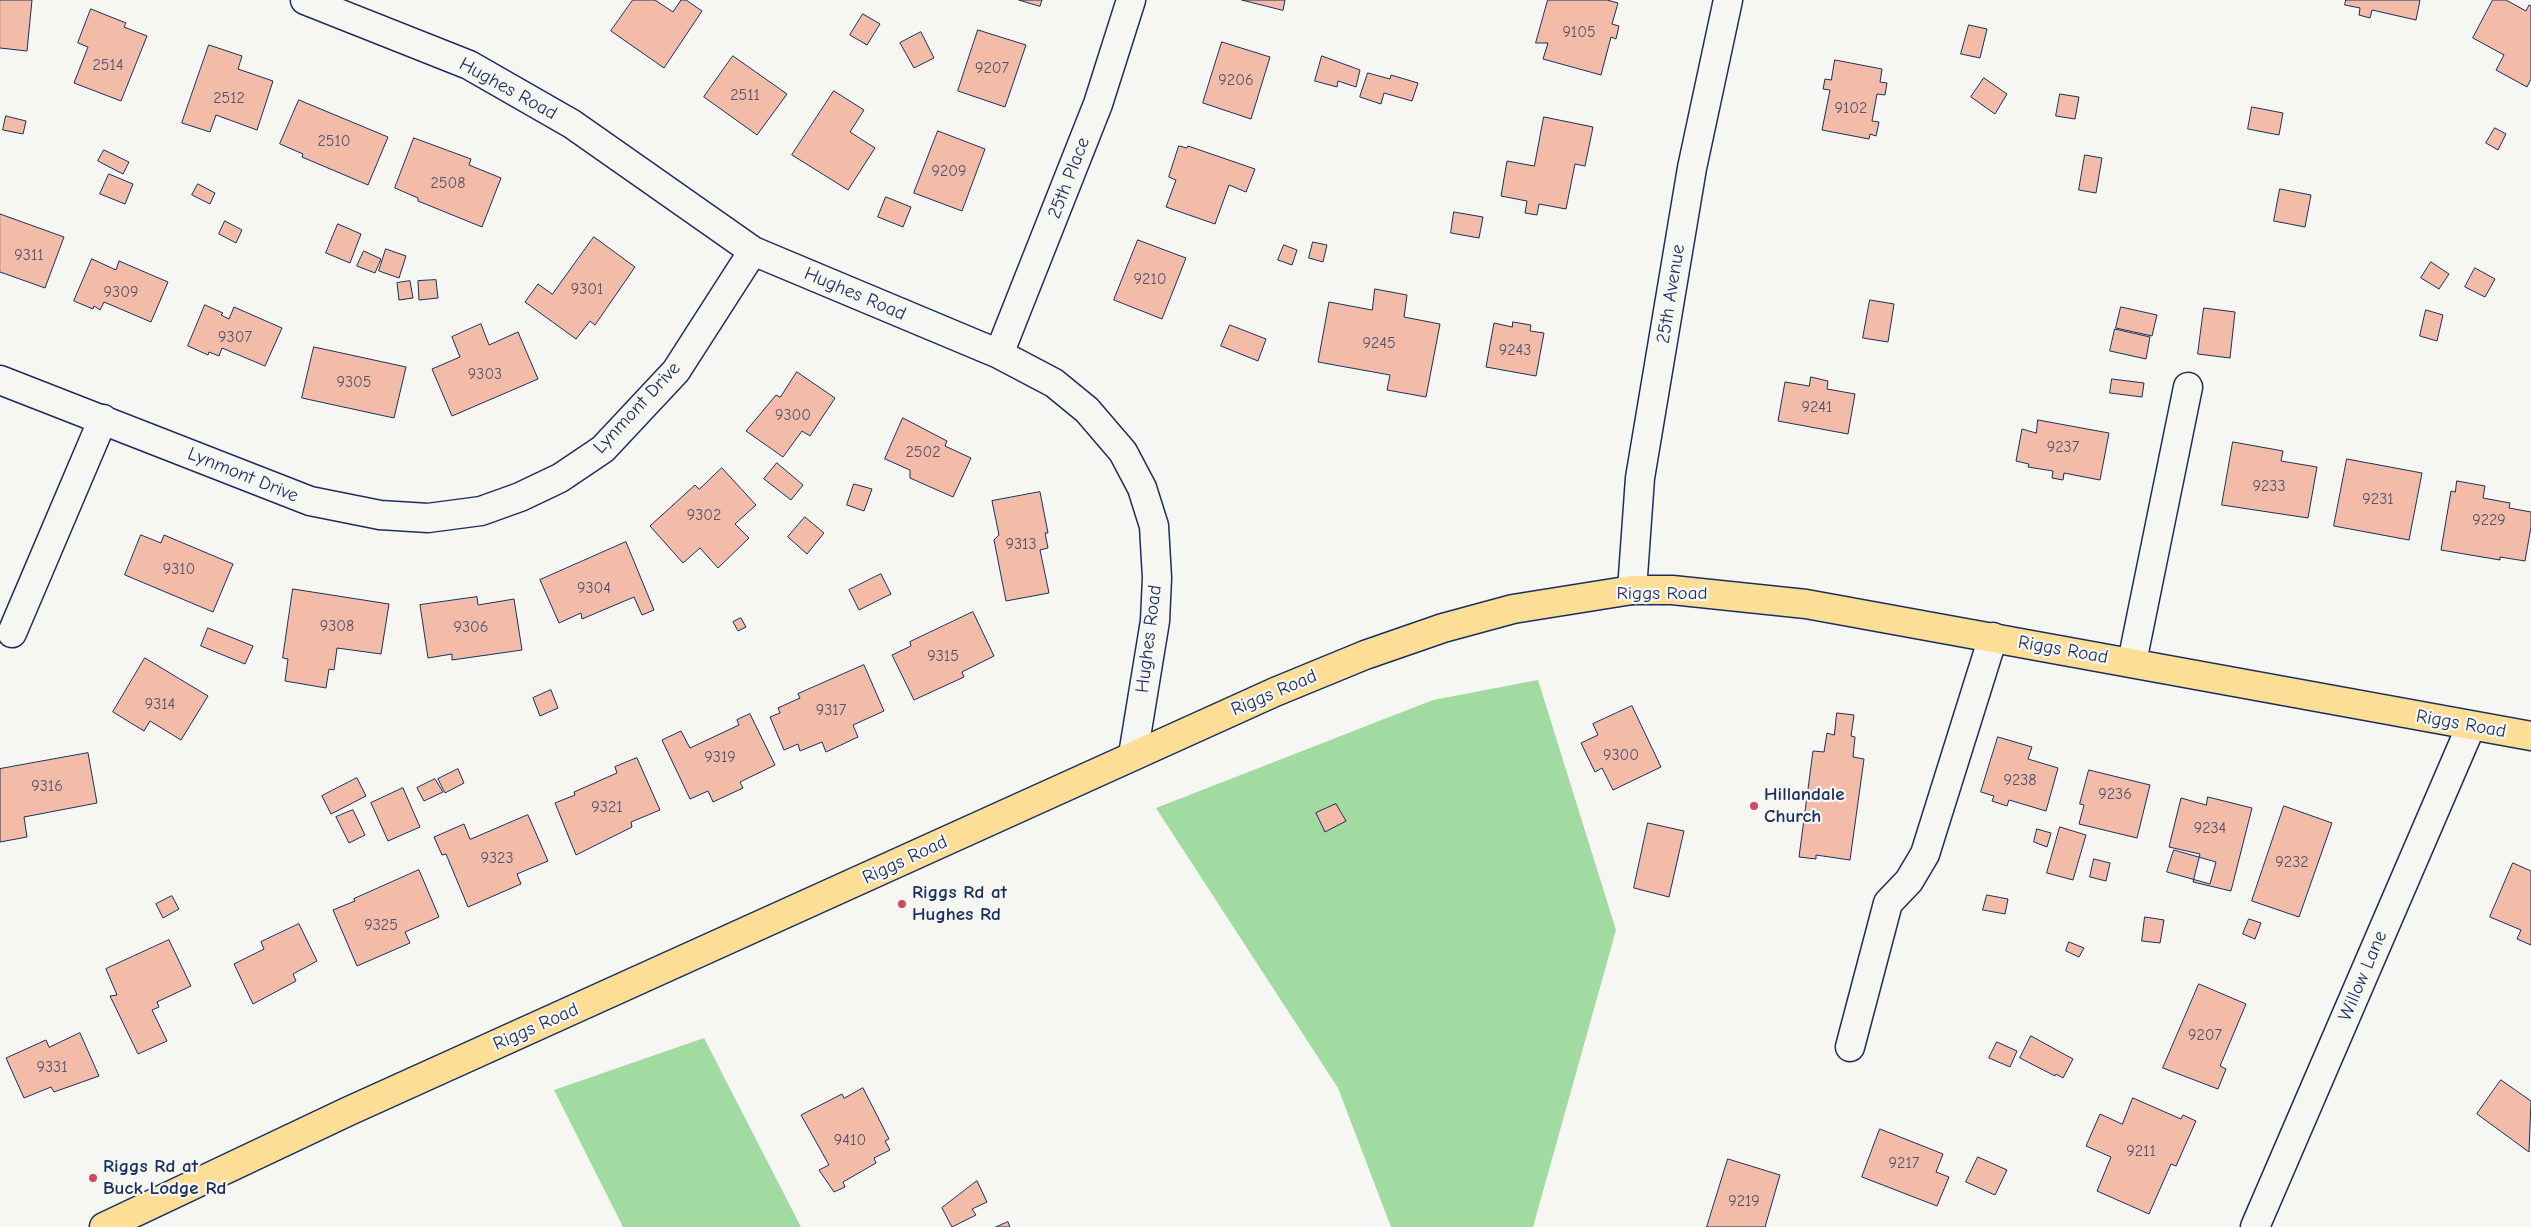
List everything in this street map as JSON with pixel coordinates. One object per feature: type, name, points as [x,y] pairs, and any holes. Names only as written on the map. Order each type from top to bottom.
[{"type":"main road","name":"Riggs Road","points":[[104,1227],[358,1107],[1134,755],[1366,654],[1443,628],[1513,608],[1632,590],[1672,590],[1806,604],[2531,736]]},
{"type":"street","name":"Hughes Road","points":[[305,0],[469,65],[572,124],[753,251],[999,354],[1054,383],[1087,410],[1123,452],[1142,488],[1154,526],[1157,578],[1154,620],[1134,755]]},
{"type":"street","name":"25th Place","points":[[999,354],[1098,104],[1131,0]]},
{"type":"street","name":"25th Avenue","points":[[1632,590],[1642,468],[1692,168],[1728,0]]},
{"type":"street","name":"Lynmont Drive","points":[[0,380],[310,501],[380,515],[428,518],[481,511],[520,497],[560,478],[603,449],[676,371],[753,251]]},
{"type":"street","points":[[2132,662],[2188,387]]},
{"type":"street","points":[[12,633],[103,419]]},
{"type":"street","points":[[1850,1047],[1888,903],[1909,881],[1925,854],[1993,637]]},
{"type":"street","name":"Willow Lane","points":[[2255,1227],[2471,726]]},
{"type":"green space","points":[[1538,680],[1616,930],[1533,1227],[1391,1227],[1338,1088],[1156,808],[1433,700]]},
{"type":"green space","points":[[704,1038],[801,1227],[623,1227],[554,1090]]},
{"type":"building","points":[[0,0],[32,0],[27,51],[0,48]]},
{"type":"building","points":[[633,0],[655,0],[673,12],[681,0],[686,0],[702,11],[664,68],[611,31]]},
{"type":"building","points":[[1019,0],[1042,0],[1040,6]]},
{"type":"building","points":[[1242,0],[1285,0],[1283,10]]},
{"type":"building","points":[[1548,0],[1607,0],[1618,3],[1612,24],[1619,26],[1616,39],[1611,37],[1601,75],[1543,59],[1548,43],[1536,43]]},
{"type":"building","points":[[2346,0],[2420,0],[2416,20],[2372,10],[2370,18],[2359,15],[2360,8],[2345,5]]},
{"type":"building","points":[[2493,0],[2506,0],[2526,11],[2529,5],[2531,6],[2531,79],[2527,87],[2496,70],[2504,55],[2473,38]]},
{"type":"building","points":[[91,9],[126,23],[124,27],[147,36],[121,101],[74,83],[88,47],[78,43]]},
{"type":"building","points":[[863,14],[880,24],[867,45],[850,35]]},
{"type":"building","points":[[1969,25],[1987,29],[1980,58],[1961,54]]},
{"type":"building","points":[[978,30],[1026,45],[1005,107],[958,91]]},
{"type":"building","points":[[921,32],[934,58],[914,68],[900,43]]},
{"type":"building","points":[[1222,42],[1270,57],[1251,119],[1203,103]]},
{"type":"building","points":[[209,45],[242,56],[238,69],[273,81],[257,130],[216,115],[210,132],[182,123]]},
{"type":"building","points":[[733,56],[787,94],[757,135],[704,97]]},
{"type":"building","points":[[1322,56],[1360,70],[1356,87],[1338,81],[1337,87],[1315,81]]},
{"type":"building","points":[[1835,60],[1882,69],[1880,82],[1887,83],[1885,95],[1877,94],[1872,121],[1879,122],[1876,136],[1870,134],[1869,139],[1822,130],[1830,90],[1823,89],[1825,79],[1831,80]]},
{"type":"building","points":[[1368,73],[1390,79],[1391,75],[1418,83],[1412,101],[1384,93],[1381,104],[1360,97]]},
{"type":"building","points":[[1984,78],[2007,94],[1995,114],[1971,97]]},
{"type":"building","points":[[834,91],[864,110],[850,132],[875,148],[848,190],[792,155]]},
{"type":"building","points":[[2060,94],[2079,97],[2075,119],[2056,116]]},
{"type":"building","points":[[299,100],[388,137],[368,185],[302,157],[303,154],[280,144]]},
{"type":"building","points":[[2252,107],[2283,113],[2279,135],[2248,129]]},
{"type":"building","points":[[6,116],[26,121],[23,134],[3,130]]},
{"type":"building","points":[[1544,117],[1593,127],[1585,166],[1575,164],[1566,209],[1539,204],[1537,215],[1525,213],[1527,201],[1501,196],[1507,161],[1534,166]]},
{"type":"building","points":[[2495,128],[2506,134],[2498,150],[2486,143]]},
{"type":"building","points":[[938,131],[985,149],[962,211],[914,193]]},
{"type":"building","points":[[414,138],[471,159],[469,165],[501,178],[482,227],[418,201],[418,198],[395,188]]},
{"type":"building","points":[[1179,146],[1187,148],[1188,146],[1255,169],[1246,192],[1229,185],[1215,224],[1166,207],[1176,180],[1169,177]]},
{"type":"building","points":[[104,150],[129,162],[123,174],[98,161]]},
{"type":"building","points":[[2085,155],[2102,158],[2096,193],[2079,190]]},
{"type":"building","points":[[109,174],[133,184],[125,204],[100,194]]},
{"type":"building","points":[[198,184],[215,193],[210,204],[192,195]]},
{"type":"building","points":[[2280,189],[2311,195],[2305,227],[2274,221]]},
{"type":"building","points":[[886,197],[911,207],[903,227],[878,217]]},
{"type":"building","points":[[1454,212],[1483,217],[1479,238],[1451,233]]},
{"type":"building","points":[[0,214],[64,237],[45,288],[0,272]]},
{"type":"building","points":[[225,221],[242,230],[236,243],[219,234]]},
{"type":"building","points":[[338,224],[361,234],[350,263],[326,253]]},
{"type":"building","points":[[594,237],[635,267],[595,325],[590,321],[576,339],[525,302],[538,284],[552,294]]},
{"type":"building","points":[[1138,240],[1186,258],[1162,319],[1114,300]]},
{"type":"building","points":[[1313,242],[1327,245],[1323,262],[1309,258]]},
{"type":"building","points":[[1284,245],[1297,250],[1292,265],[1278,260]]},
{"type":"building","points":[[386,249],[406,256],[399,278],[379,271]]},
{"type":"building","points":[[364,251],[381,259],[375,273],[357,266]]},
{"type":"building","points":[[92,259],[116,270],[119,261],[168,282],[151,322],[104,302],[100,310],[94,306],[93,309],[74,301]]},
{"type":"building","points":[[2431,262],[2449,274],[2439,289],[2421,278]]},
{"type":"building","points":[[2475,268],[2495,279],[2485,297],[2465,287]]},
{"type":"building","points":[[436,280],[438,298],[419,300],[418,281]]},
{"type":"building","points":[[410,281],[413,298],[399,300],[397,283]]},
{"type":"building","points":[[1375,289],[1407,295],[1404,317],[1440,324],[1426,397],[1387,390],[1390,375],[1318,362],[1329,302],[1372,310]]},
{"type":"building","points":[[1870,300],[1894,304],[1888,342],[1863,338]]},
{"type":"building","points":[[205,305],[223,313],[221,315],[229,319],[234,307],[282,328],[265,366],[222,348],[219,356],[209,352],[208,355],[188,346]]},
{"type":"building","points":[[2121,307],[2157,315],[2152,336],[2116,328]]},
{"type":"building","points":[[2204,308],[2235,312],[2230,358],[2198,354]]},
{"type":"building","points":[[2426,310],[2443,315],[2437,341],[2420,336]]},
{"type":"building","points":[[1513,322],[1531,325],[1530,331],[1544,333],[1536,376],[1486,367],[1494,323],[1512,327]]},
{"type":"building","points":[[481,324],[489,345],[518,332],[538,379],[452,416],[432,369],[460,357],[452,337]]},
{"type":"building","points":[[1230,325],[1266,339],[1258,361],[1221,346]]},
{"type":"building","points":[[2115,329],[2150,337],[2146,359],[2110,351]]},
{"type":"building","points":[[314,347],[406,367],[394,418],[302,398]]},
{"type":"building","points":[[797,372],[835,398],[810,436],[802,431],[783,457],[746,431],[776,395],[780,397]]},
{"type":"building","points":[[1811,377],[1828,381],[1827,389],[1855,394],[1848,434],[1778,421],[1785,382],[1809,386]]},
{"type":"building","points":[[2112,379],[2144,383],[2142,397],[2110,393]]},
{"type":"building","points":[[903,418],[947,441],[945,446],[971,458],[953,497],[910,478],[910,470],[885,459]]},
{"type":"building","points":[[2038,420],[2109,433],[2100,480],[2064,473],[2063,480],[2052,478],[2053,471],[2028,467],[2029,464],[2016,461],[2022,429],[2036,433]]},
{"type":"building","points":[[2233,442],[2283,451],[2281,461],[2317,467],[2308,518],[2222,505]]},
{"type":"building","points":[[2347,459],[2422,473],[2409,540],[2334,526]]},
{"type":"building","points":[[777,463],[803,485],[791,500],[764,479]]},
{"type":"building","points":[[722,468],[756,505],[735,524],[749,538],[718,568],[700,548],[683,563],[650,526],[695,485],[699,489]]},
{"type":"building","points":[[2457,481],[2485,486],[2483,498],[2510,503],[2509,508],[2531,512],[2531,527],[2525,561],[2500,557],[2500,560],[2441,550],[2451,491],[2455,492]]},
{"type":"building","points":[[854,484],[872,489],[864,511],[847,505]]},
{"type":"building","points":[[1040,492],[1048,533],[1045,533],[1048,548],[1040,550],[1049,593],[1006,601],[994,540],[999,535],[992,501]]},
{"type":"building","points":[[805,517],[824,533],[807,554],[788,537]]},
{"type":"building","points":[[141,535],[161,543],[164,535],[233,564],[213,612],[125,575]]},
{"type":"building","points":[[626,542],[654,610],[642,615],[634,597],[582,619],[581,613],[559,623],[540,580]]},
{"type":"building","points":[[881,574],[891,594],[859,610],[849,590]]},
{"type":"building","points":[[293,589],[389,604],[381,654],[337,648],[334,670],[329,669],[326,688],[285,681],[288,659],[283,658]]},
{"type":"building","points":[[477,597],[478,605],[514,599],[522,650],[452,660],[452,654],[428,658],[420,605]]},
{"type":"building","points":[[973,612],[994,656],[962,672],[964,677],[914,700],[892,655],[911,646],[910,642]]},
{"type":"building","points":[[741,618],[746,627],[738,631],[733,622]]},
{"type":"building","points":[[208,628],[253,646],[245,664],[201,646]]},
{"type":"building","points":[[145,658],[208,696],[181,740],[150,721],[144,731],[113,712]]},
{"type":"building","points":[[864,665],[884,711],[853,725],[858,737],[826,752],[822,742],[800,751],[798,744],[784,750],[770,717],[780,713],[778,708],[800,698],[798,694]]},
{"type":"building","points":[[551,690],[558,708],[540,716],[533,698]]},
{"type":"building","points":[[1632,706],[1661,767],[1613,790],[1602,768],[1595,772],[1581,743],[1598,735],[1593,724]]},
{"type":"building","points":[[1837,713],[1854,715],[1851,736],[1855,737],[1853,757],[1864,759],[1850,860],[1816,855],[1816,859],[1799,857],[1813,751],[1824,752],[1827,733],[1834,735]]},
{"type":"building","points":[[750,714],[775,765],[740,782],[743,788],[713,802],[708,791],[690,799],[662,740],[681,731],[690,748],[739,725],[737,720]]},
{"type":"building","points":[[1998,737],[2032,747],[2028,759],[2058,768],[2046,811],[2009,800],[2007,806],[1992,801],[1994,796],[1981,792]]},
{"type":"building","points":[[88,753],[97,803],[24,817],[27,837],[0,842],[0,769]]},
{"type":"building","points":[[637,758],[660,810],[631,822],[632,827],[576,855],[555,803],[575,795],[574,792],[617,773],[615,767]]},
{"type":"building","points":[[458,769],[464,783],[445,793],[438,779]]},
{"type":"building","points":[[2089,770],[2150,785],[2137,838],[2079,824],[2084,805],[2080,804]]},
{"type":"building","points":[[357,778],[366,796],[331,814],[322,796]]},
{"type":"building","points":[[435,779],[443,792],[424,801],[417,788]]},
{"type":"building","points":[[403,788],[420,827],[388,841],[371,803]]},
{"type":"building","points":[[2208,797],[2252,808],[2231,891],[2193,882],[2200,854],[2169,847],[2181,798],[2206,805]]},
{"type":"building","points":[[1336,804],[1346,821],[1325,832],[1316,813]]},
{"type":"building","points":[[2284,806],[2332,823],[2299,917],[2252,901]]},
{"type":"building","points":[[353,810],[365,835],[349,843],[336,817]]},
{"type":"building","points":[[528,815],[548,861],[517,874],[521,884],[468,907],[446,854],[442,855],[434,837],[464,824],[470,839]]},
{"type":"building","points":[[1648,823],[1684,831],[1669,897],[1634,888]]},
{"type":"building","points":[[2060,827],[2086,835],[2073,880],[2047,873]]},
{"type":"building","points":[[2037,829],[2051,833],[2047,847],[2034,842]]},
{"type":"building","points":[[2174,850],[2216,862],[2210,884],[2167,872]]},
{"type":"building","points":[[2094,859],[2110,863],[2106,881],[2090,877]]},
{"type":"building","points":[[2513,863],[2531,871],[2531,945],[2517,939],[2521,930],[2490,917]]},
{"type":"building","points":[[419,870],[439,917],[405,932],[410,943],[357,966],[333,910]]},
{"type":"building","points":[[1987,895],[2008,899],[2005,914],[1983,910]]},
{"type":"building","points":[[172,896],[179,909],[163,918],[156,904]]},
{"type":"building","points":[[2145,917],[2164,920],[2160,943],[2142,941]]},
{"type":"building","points":[[2249,919],[2261,923],[2255,939],[2243,934]]},
{"type":"building","points":[[299,924],[317,961],[293,974],[296,981],[253,1004],[234,964],[264,949],[261,942]]},
{"type":"building","points":[[169,940],[191,986],[157,1002],[159,1007],[152,1010],[167,1041],[138,1054],[110,996],[117,995],[106,969]]},
{"type":"building","points":[[2069,942],[2084,948],[2079,957],[2066,951]]},
{"type":"building","points":[[2199,984],[2246,1004],[2220,1066],[2226,1069],[2218,1089],[2163,1068]]},
{"type":"building","points":[[80,1033],[99,1076],[54,1092],[51,1087],[24,1098],[6,1058],[46,1040],[49,1047]]},
{"type":"building","points":[[2031,1036],[2073,1059],[2063,1078],[2056,1074],[2055,1076],[2020,1058]]},
{"type":"building","points":[[1997,1042],[2017,1051],[2010,1067],[1989,1058]]},
{"type":"building","points":[[2501,1080],[2531,1101],[2529,1152],[2477,1114]]},
{"type":"building","points":[[863,1088],[889,1139],[885,1141],[890,1150],[874,1158],[876,1163],[843,1182],[845,1187],[834,1192],[819,1170],[829,1165],[801,1115],[842,1094],[844,1098]]},
{"type":"building","points":[[2133,1098],[2181,1119],[2183,1115],[2196,1121],[2176,1166],[2171,1164],[2149,1214],[2097,1191],[2111,1157],[2086,1146],[2100,1114],[2122,1124]]},
{"type":"building","points":[[1880,1129],[1943,1154],[1936,1172],[1949,1177],[1937,1206],[1862,1177]]},
{"type":"building","points":[[1978,1157],[2007,1170],[1995,1195],[1966,1182]]},
{"type":"building","points":[[1728,1159],[1780,1175],[1765,1227],[1707,1227]]},
{"type":"building","points":[[977,1181],[987,1202],[972,1209],[976,1215],[952,1227],[942,1208]]},
{"type":"building","points":[[1008,1222],[1010,1227],[996,1227]]},
{"type":"place","name":"Hillandale Church","points":[[1754,806]]},
{"type":"place","name":"Riggs Rd at Hughes Rd","points":[[902,904]]},
{"type":"place","name":"Riggs Rd at Buck Lodge Rd","points":[[93,1178]]}]
